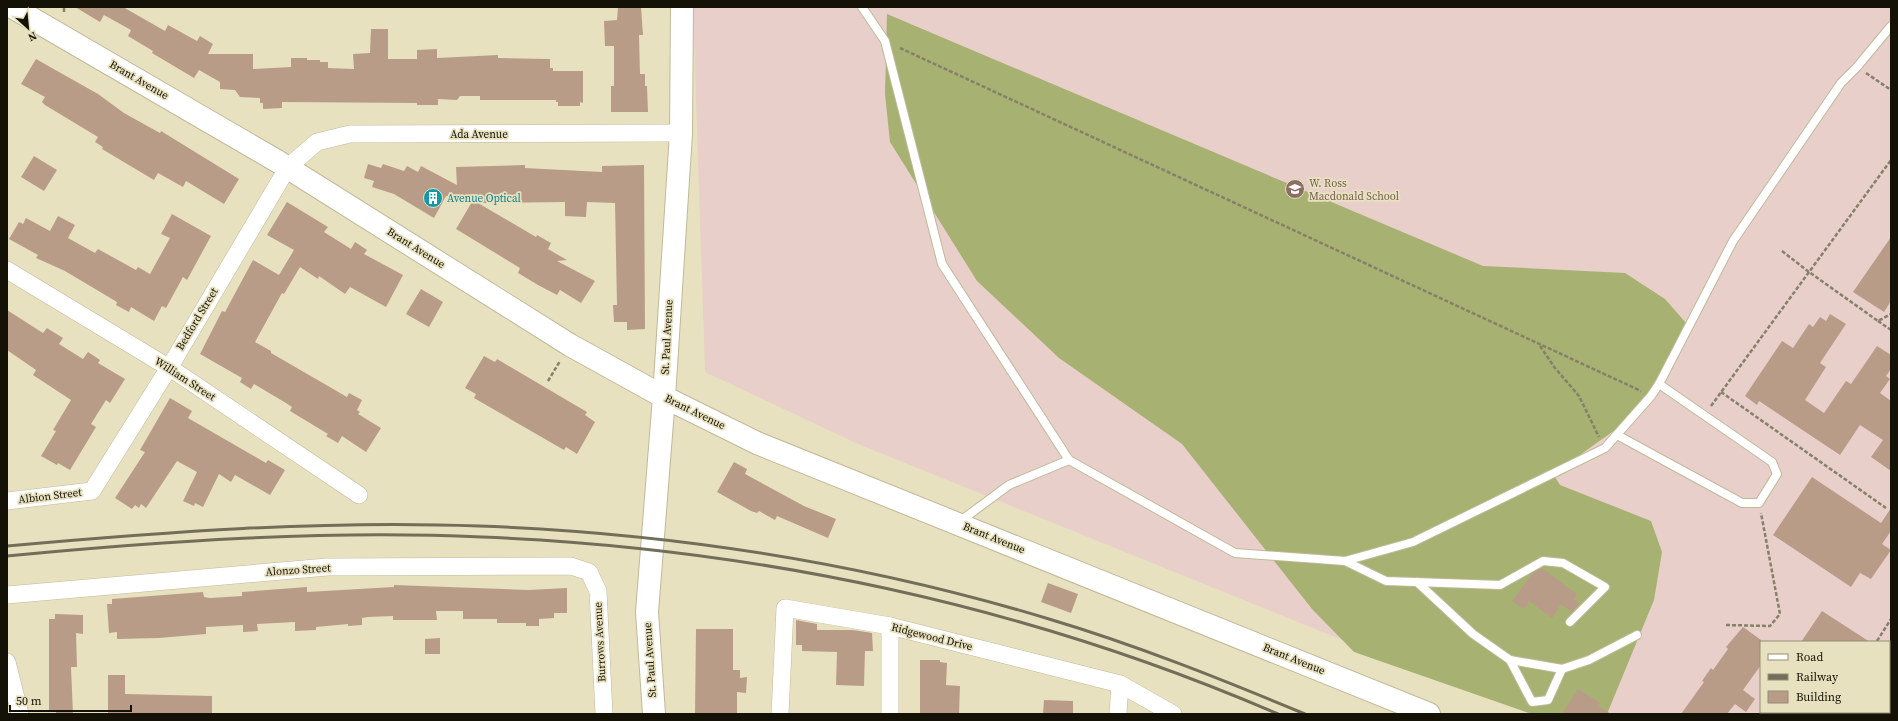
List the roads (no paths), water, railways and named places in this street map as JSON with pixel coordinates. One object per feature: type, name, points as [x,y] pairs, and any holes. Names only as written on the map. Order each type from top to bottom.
[{"type":"main road","name":"Brant Avenue","points":[[12,7],[288,168],[570,345],[664,397],[758,443],[1430,714]]},
{"type":"main road","name":"St. Paul Avenue","points":[[654,714],[647,612],[664,397],[681,133],[682,7]]},
{"type":"street","name":"Ada Avenue","points":[[288,168],[318,142],[350,134],[681,133]]},
{"type":"street","name":"Bedford Street","points":[[92,490],[173,370],[288,168]]},
{"type":"street","name":"William Street","points":[[7,270],[173,370],[359,495]]},
{"type":"street","name":"Albion Street","points":[[7,501],[92,490]]},
{"type":"street","name":"Alonzo Street","points":[[7,595],[327,567],[571,566],[589,572]]},
{"type":"street","name":"Burrows Avenue","points":[[589,572],[598,591],[604,714]]},
{"type":"street","name":"Ridgewood Drive","points":[[780,714],[785,608],[890,626],[1120,684],[1173,714]]},
{"type":"street","points":[[890,626],[890,714]]},
{"type":"street","points":[[7,662],[20,714]]},
{"type":"street","points":[[1118,714],[1120,684]]},
{"type":"lane","points":[[862,7],[885,41],[942,264],[1069,460],[1234,553],[1345,561],[1413,542],[1605,448],[1651,396],[1659,384],[1733,241],[1841,83],[1857,67],[1891,26]]},
{"type":"lane","points":[[1617,435],[1742,503],[1759,503],[1778,474],[1772,462],[1703,416],[1659,384]]},
{"type":"lane","points":[[958,523],[1009,485],[1069,460]]},
{"type":"lane","points":[[1345,561],[1386,581],[1500,585],[1543,561],[1563,563],[1605,588],[1570,622]]},
{"type":"lane","points":[[1417,582],[1473,634],[1510,660],[1562,669],[1589,660],[1637,635]]},
{"type":"lane","points":[[1510,660],[1532,702],[1548,700],[1562,669]]},
{"type":"railway","points":[[7,546],[243,528],[361,525],[479,526],[551,530],[695,544],[767,554],[838,567],[979,599],[1082,629],[1146,651],[1210,675],[1305,714]]},
{"type":"railway","points":[[7,556],[244,538],[363,535],[482,537],[584,543],[686,554],[787,569],[888,589],[987,613],[1086,642],[1183,676],[1278,714]]},
{"type":"place","name":"W. Ross Macdonald School","points":[[1295,189]]},
{"type":"place","name":"Avenue Optical","points":[[433,198]]}]
